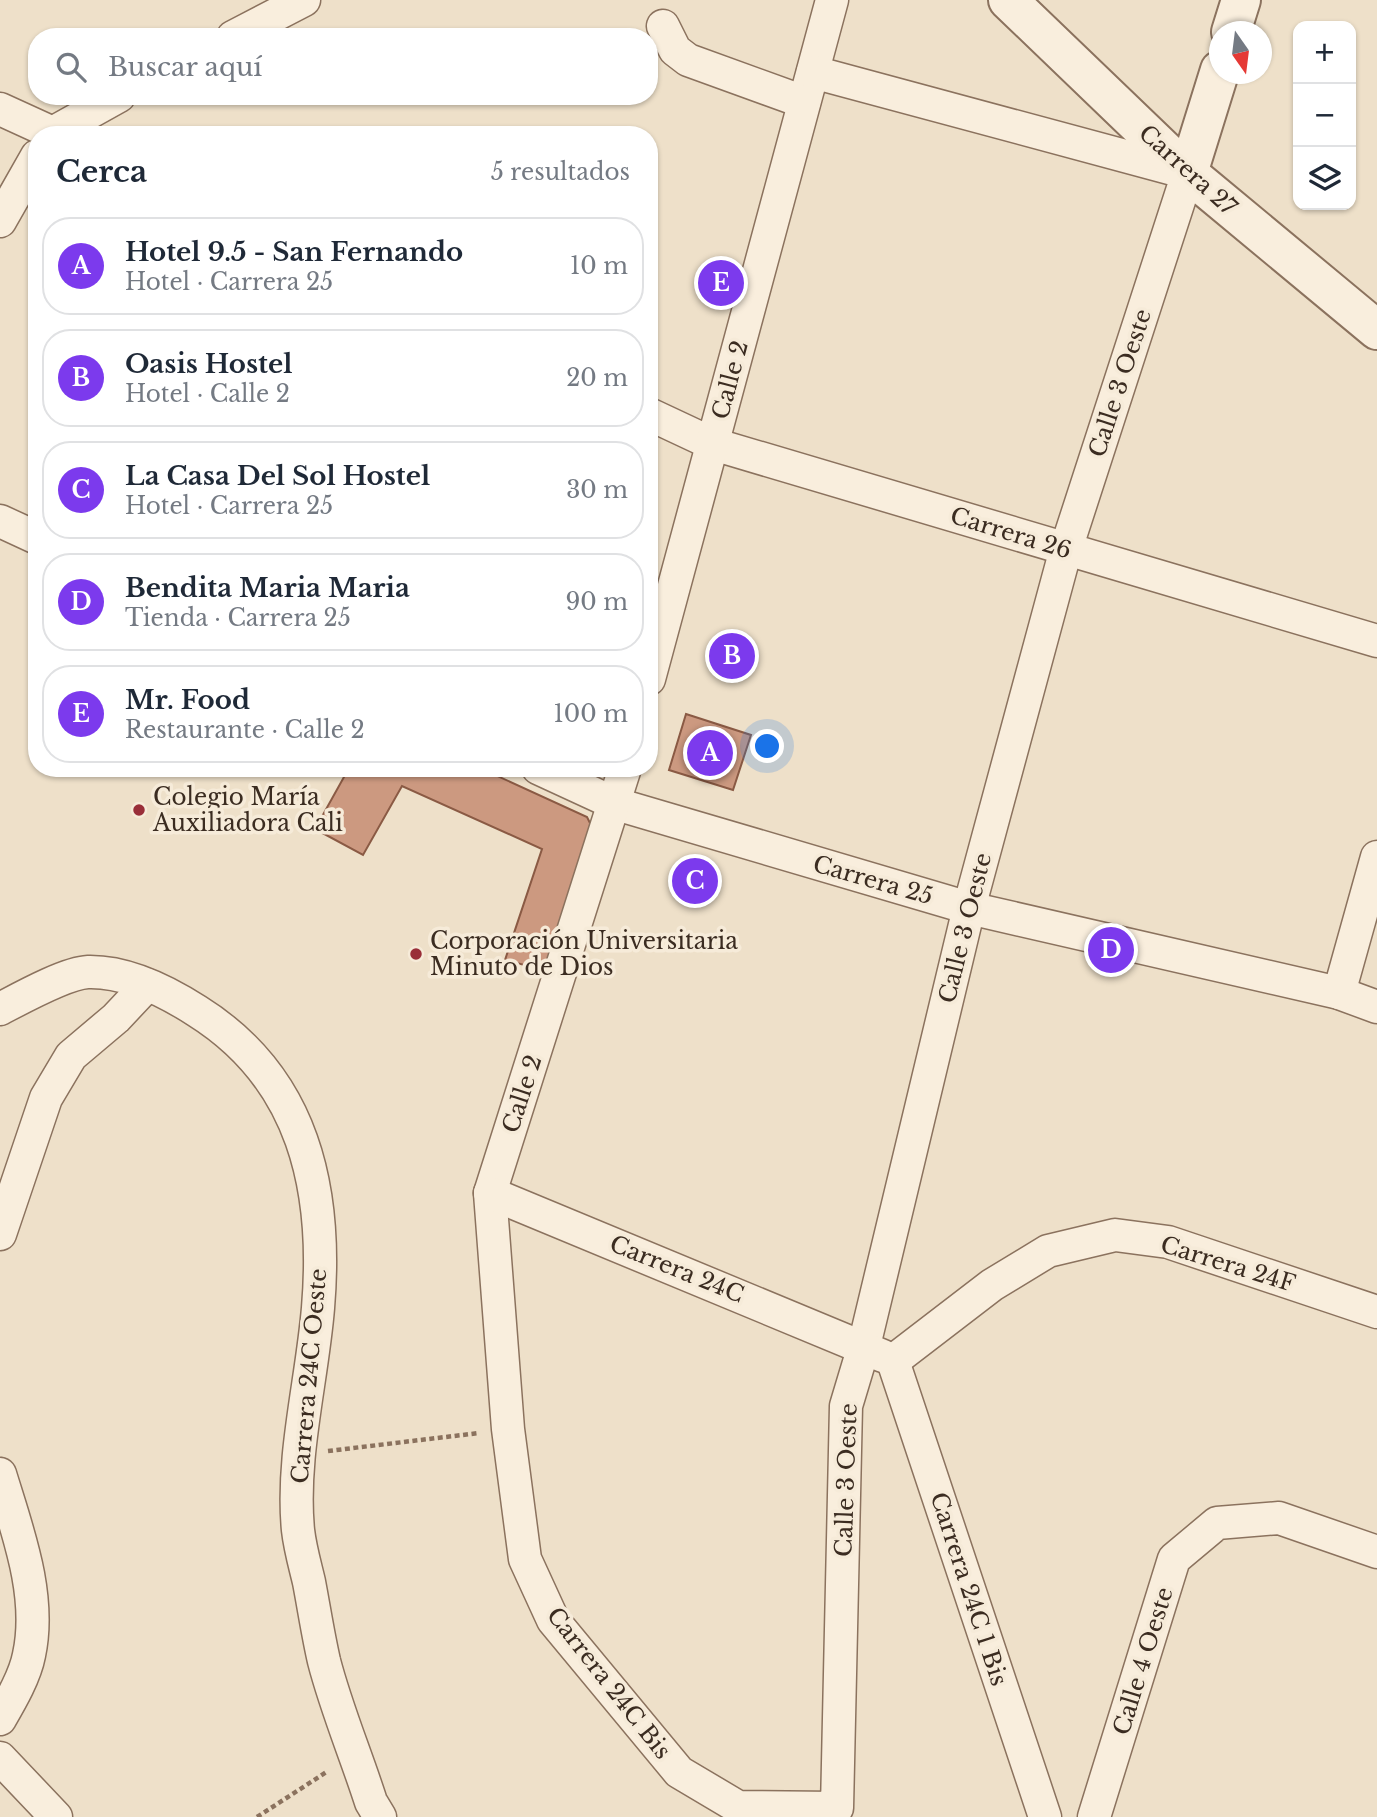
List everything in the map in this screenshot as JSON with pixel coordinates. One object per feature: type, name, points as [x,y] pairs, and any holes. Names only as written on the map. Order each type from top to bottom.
[{"type":"street","points":[[250,28],[304,0]]},
{"type":"street","name":"Calle 2","points":[[658,646],[832,0]]},
{"type":"street","name":"Carrera 27","points":[[1008,0],[1188,173],[1377,330]]},
{"type":"street","points":[[1234,21],[1241,0]]},
{"type":"street","points":[[663,26],[675,50],[688,60],[804,102]]},
{"type":"street","points":[[813,72],[1188,173]]},
{"type":"street","name":"Calle 3 Oeste","points":[[837,1808],[846,1406],[864,1346],[969,908],[1066,549],[1216,84]]},
{"type":"street","points":[[69,126],[104,105]]},
{"type":"street","points":[[0,109],[28,126]]},
{"type":"street","points":[[0,221],[28,173]]},
{"type":"street","name":"Carrera 26","points":[[658,418],[713,444],[1377,641]]},
{"type":"street","points":[[0,521],[28,534]]},
{"type":"street","name":"Carrera 25","points":[[558,777],[616,804],[969,908],[1339,993],[1377,1007]]},
{"type":"street","name":"Calle 2","points":[[508,1429],[490,1193],[623,777]]},
{"type":"street","points":[[1339,993],[1377,858]]},
{"type":"street","name":"Carrera 24C Oeste","points":[[0,1009],[42,988],[87,972],[132,979],[170,994],[212,1020],[261,1063],[294,1116],[314,1183],[320,1250],[318,1307],[300,1454],[298,1530],[325,1662],[371,1802],[380,1817]]},
{"type":"street","points":[[0,1234],[46,1098],[71,1056],[116,1018],[147,985]]},
{"type":"street","name":"Carrera 24C","points":[[490,1193],[864,1346]]},
{"type":"street","name":"Carrera 24F","points":[[893,1361],[992,1285],[1048,1251],[1115,1235],[1168,1242],[1377,1312]]},
{"type":"street","points":[[864,1346],[893,1361]]},
{"type":"street","name":"Carrera 24C 1 Bis","points":[[893,1361],[1045,1817]]},
{"type":"street","name":"Carrera 24C Bis","points":[[508,1429],[525,1559],[553,1620],[679,1772],[738,1807],[837,1808]]},
{"type":"street","points":[[0,1474],[20,1537],[31,1601],[29,1655],[0,1719]]},
{"type":"street","name":"Calle 4 Oeste","points":[[1094,1817],[1174,1559],[1217,1523],[1279,1518],[1377,1552]]},
{"type":"street","points":[[0,1758],[56,1817]]},
{"type":"path","points":[[300,1454],[508,1429]]},
{"type":"path","points":[[257,1817],[356,1754]]},
{"type":"building","points":[[686,714],[751,735],[733,790],[669,770]]},
{"type":"building","points":[[344,777],[500,777],[587,817],[596,835],[548,971],[505,960],[542,849],[402,786],[363,855],[315,829]]},
{"type":"place","name":"Mr. Food","points":[[721,283]]},
{"type":"place","name":"Oasis Hostel","points":[[732,656]]},
{"type":"place","name":"Hotel 9.5 - San Fernando","points":[[710,753]]},
{"type":"place","name":"Colegio María Auxiliadora Cali","points":[[139,810]]},
{"type":"place","name":"La Casa Del Sol Hostel","points":[[695,881]]},
{"type":"place","name":"Bendita Maria Maria","points":[[1111,950]]},
{"type":"place","name":"Corporación Universitaria Minuto de Dios","points":[[416,954]]}]
